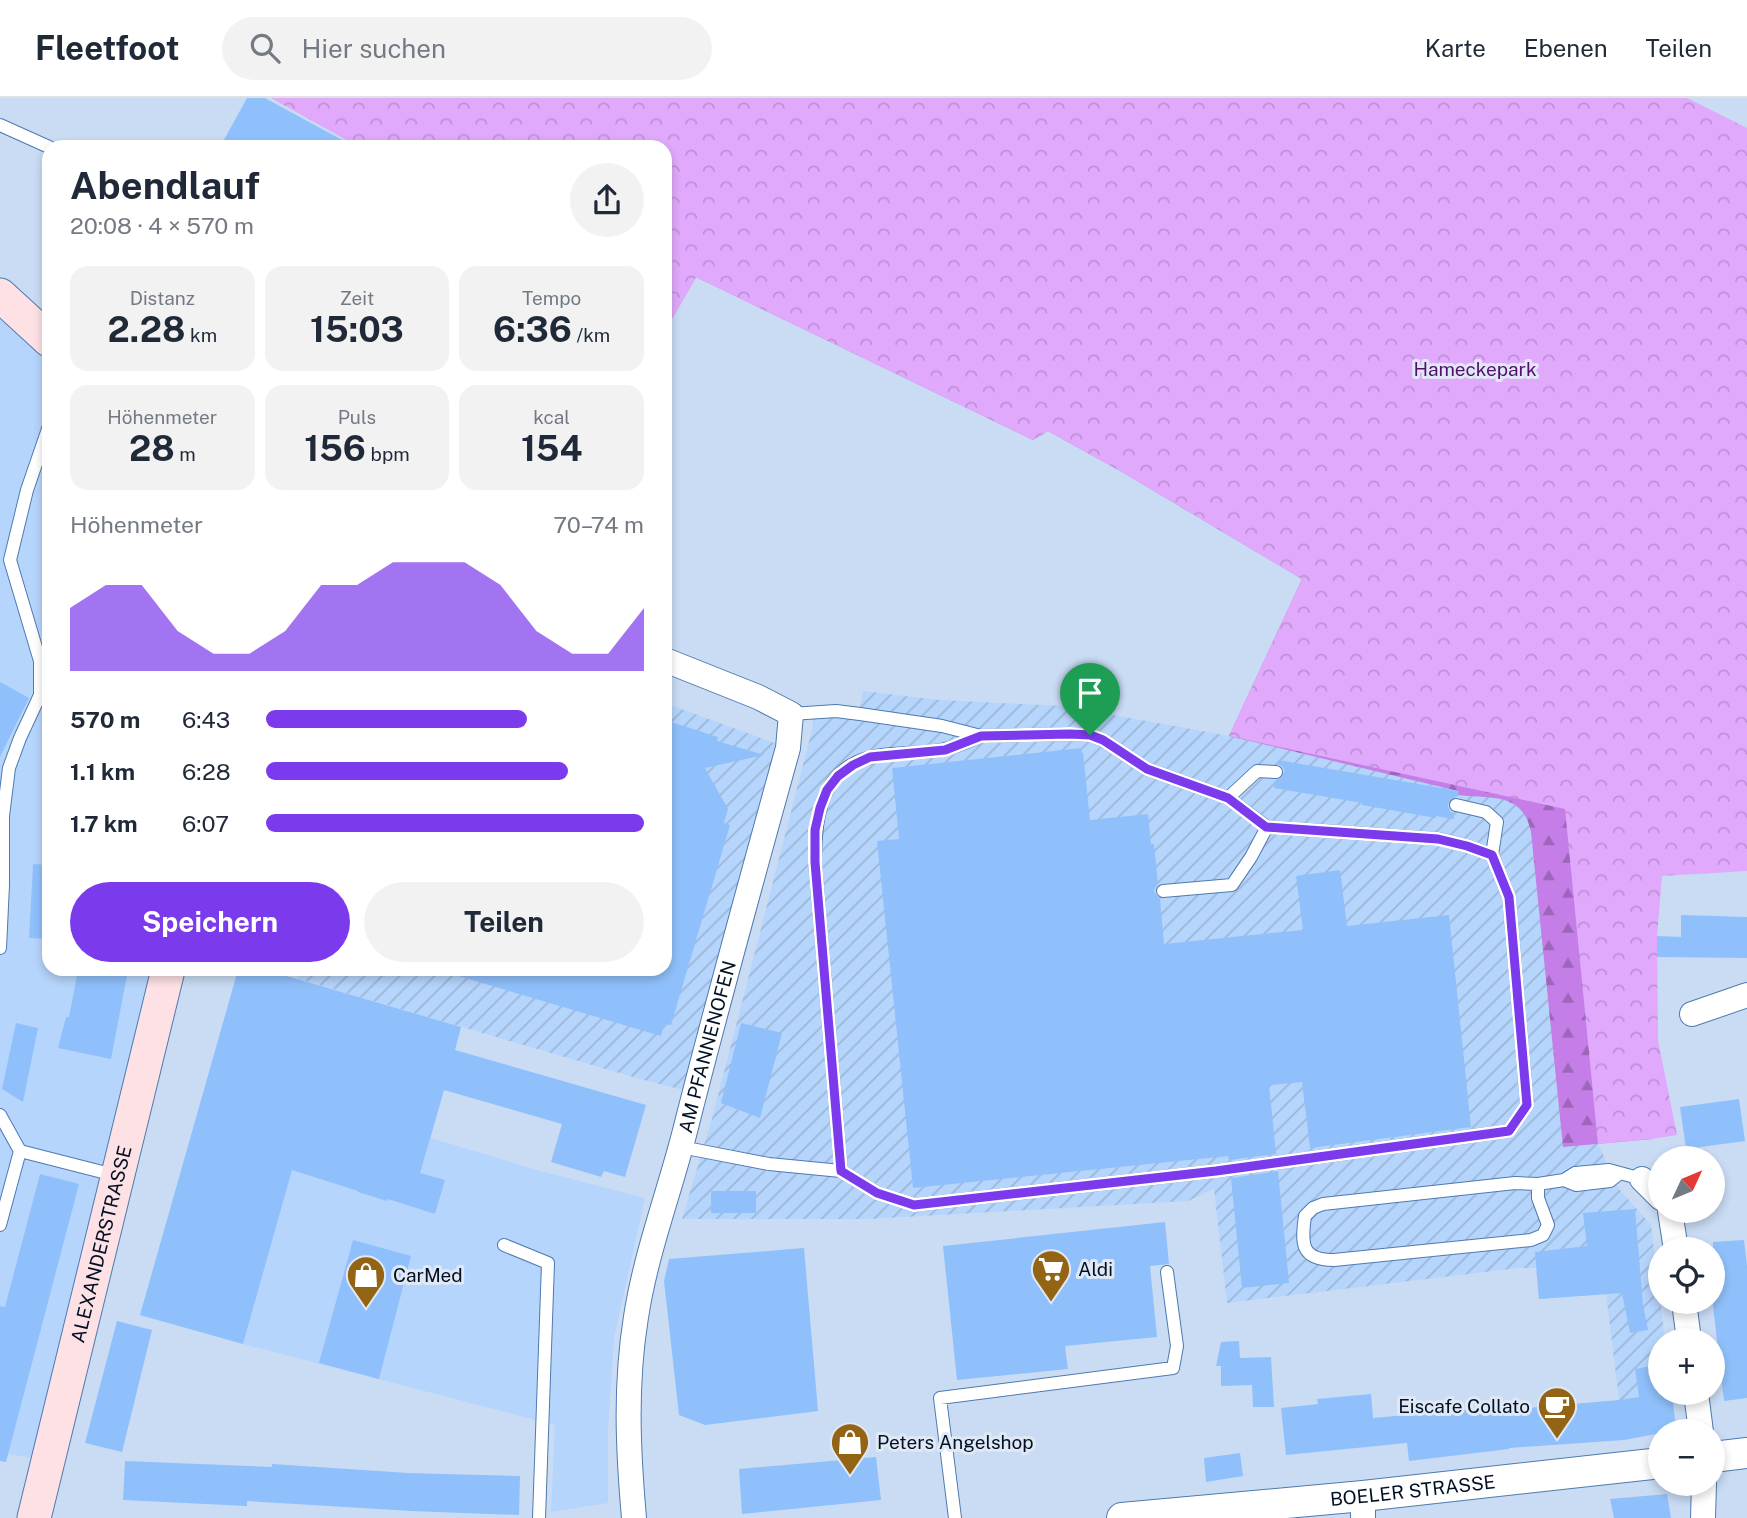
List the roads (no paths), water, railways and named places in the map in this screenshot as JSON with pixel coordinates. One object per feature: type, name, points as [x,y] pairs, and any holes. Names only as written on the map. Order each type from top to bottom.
[{"type":"main road","points":[[0,295],[42,334]]},
{"type":"main road","name":"ALEXANDERSTRASSE","points":[[34,1518],[167,976]]},
{"type":"street","points":[[672,663],[758,696],[791,713]]},
{"type":"street","name":"AM PFANNENOFEN","points":[[634,1518],[628,1418],[636,1316],[660,1215],[681,1147],[788,748],[791,713]]},
{"type":"street","points":[[1692,1014],[1747,995]]},
{"type":"street","points":[[1631,1176],[1648,1188]]},
{"type":"street","points":[[1725,1456],[1747,1453]]},
{"type":"street","name":"BOELER STRASSE","points":[[1122,1518],[1363,1507],[1648,1465]]},
{"type":"street","points":[[1703,1518],[1704,1496]]},
{"type":"lane","points":[[0,125],[42,144]]},
{"type":"lane","points":[[0,948],[3,816],[9,768],[40,695],[40,661],[10,560],[27,490],[42,446]]},
{"type":"lane","points":[[791,713],[860,713],[942,726],[981,736],[1090,735],[1103,740],[1147,769],[1228,798],[1266,827],[1438,839],[1492,855]]},
{"type":"lane","points":[[841,1171],[815,862],[815,830],[820,808],[827,790],[838,776],[870,757],[945,750],[981,736]]},
{"type":"lane","points":[[1228,798],[1257,771],[1276,772]]},
{"type":"lane","points":[[681,1147],[769,1164],[841,1171],[877,1193],[914,1205],[1216,1171],[1509,1131],[1527,1105],[1509,897],[1492,855],[1497,822],[1486,812],[1456,805]]},
{"type":"lane","points":[[1163,891],[1232,885],[1251,857],[1266,827]]},
{"type":"lane","points":[[0,1115],[20,1151],[0,1225]]},
{"type":"lane","points":[[20,1151],[118,1176]]},
{"type":"lane","points":[[1538,1184],[1538,1198],[1548,1225],[1543,1235],[1531,1240],[1334,1260],[1320,1260],[1311,1256],[1306,1249],[1303,1235],[1305,1216],[1313,1208],[1323,1204],[1515,1183],[1538,1184],[1564,1180],[1576,1185],[1631,1176]]},
{"type":"lane","points":[[504,1245],[548,1263],[539,1518]]},
{"type":"lane","points":[[955,1518],[940,1398],[1173,1368],[1177,1346],[1167,1272]]},
{"type":"place","name":"Aldi","points":[[1051,1303]]},
{"type":"place","name":"CarMed","points":[[366,1309]]},
{"type":"place","name":"Eiscafe Collato","points":[[1557,1440]]},
{"type":"place","name":"Peters Angelshop","points":[[850,1476]]},
{"type":"park label","name":"Hameckepark","points":[[1475,369]]}]
